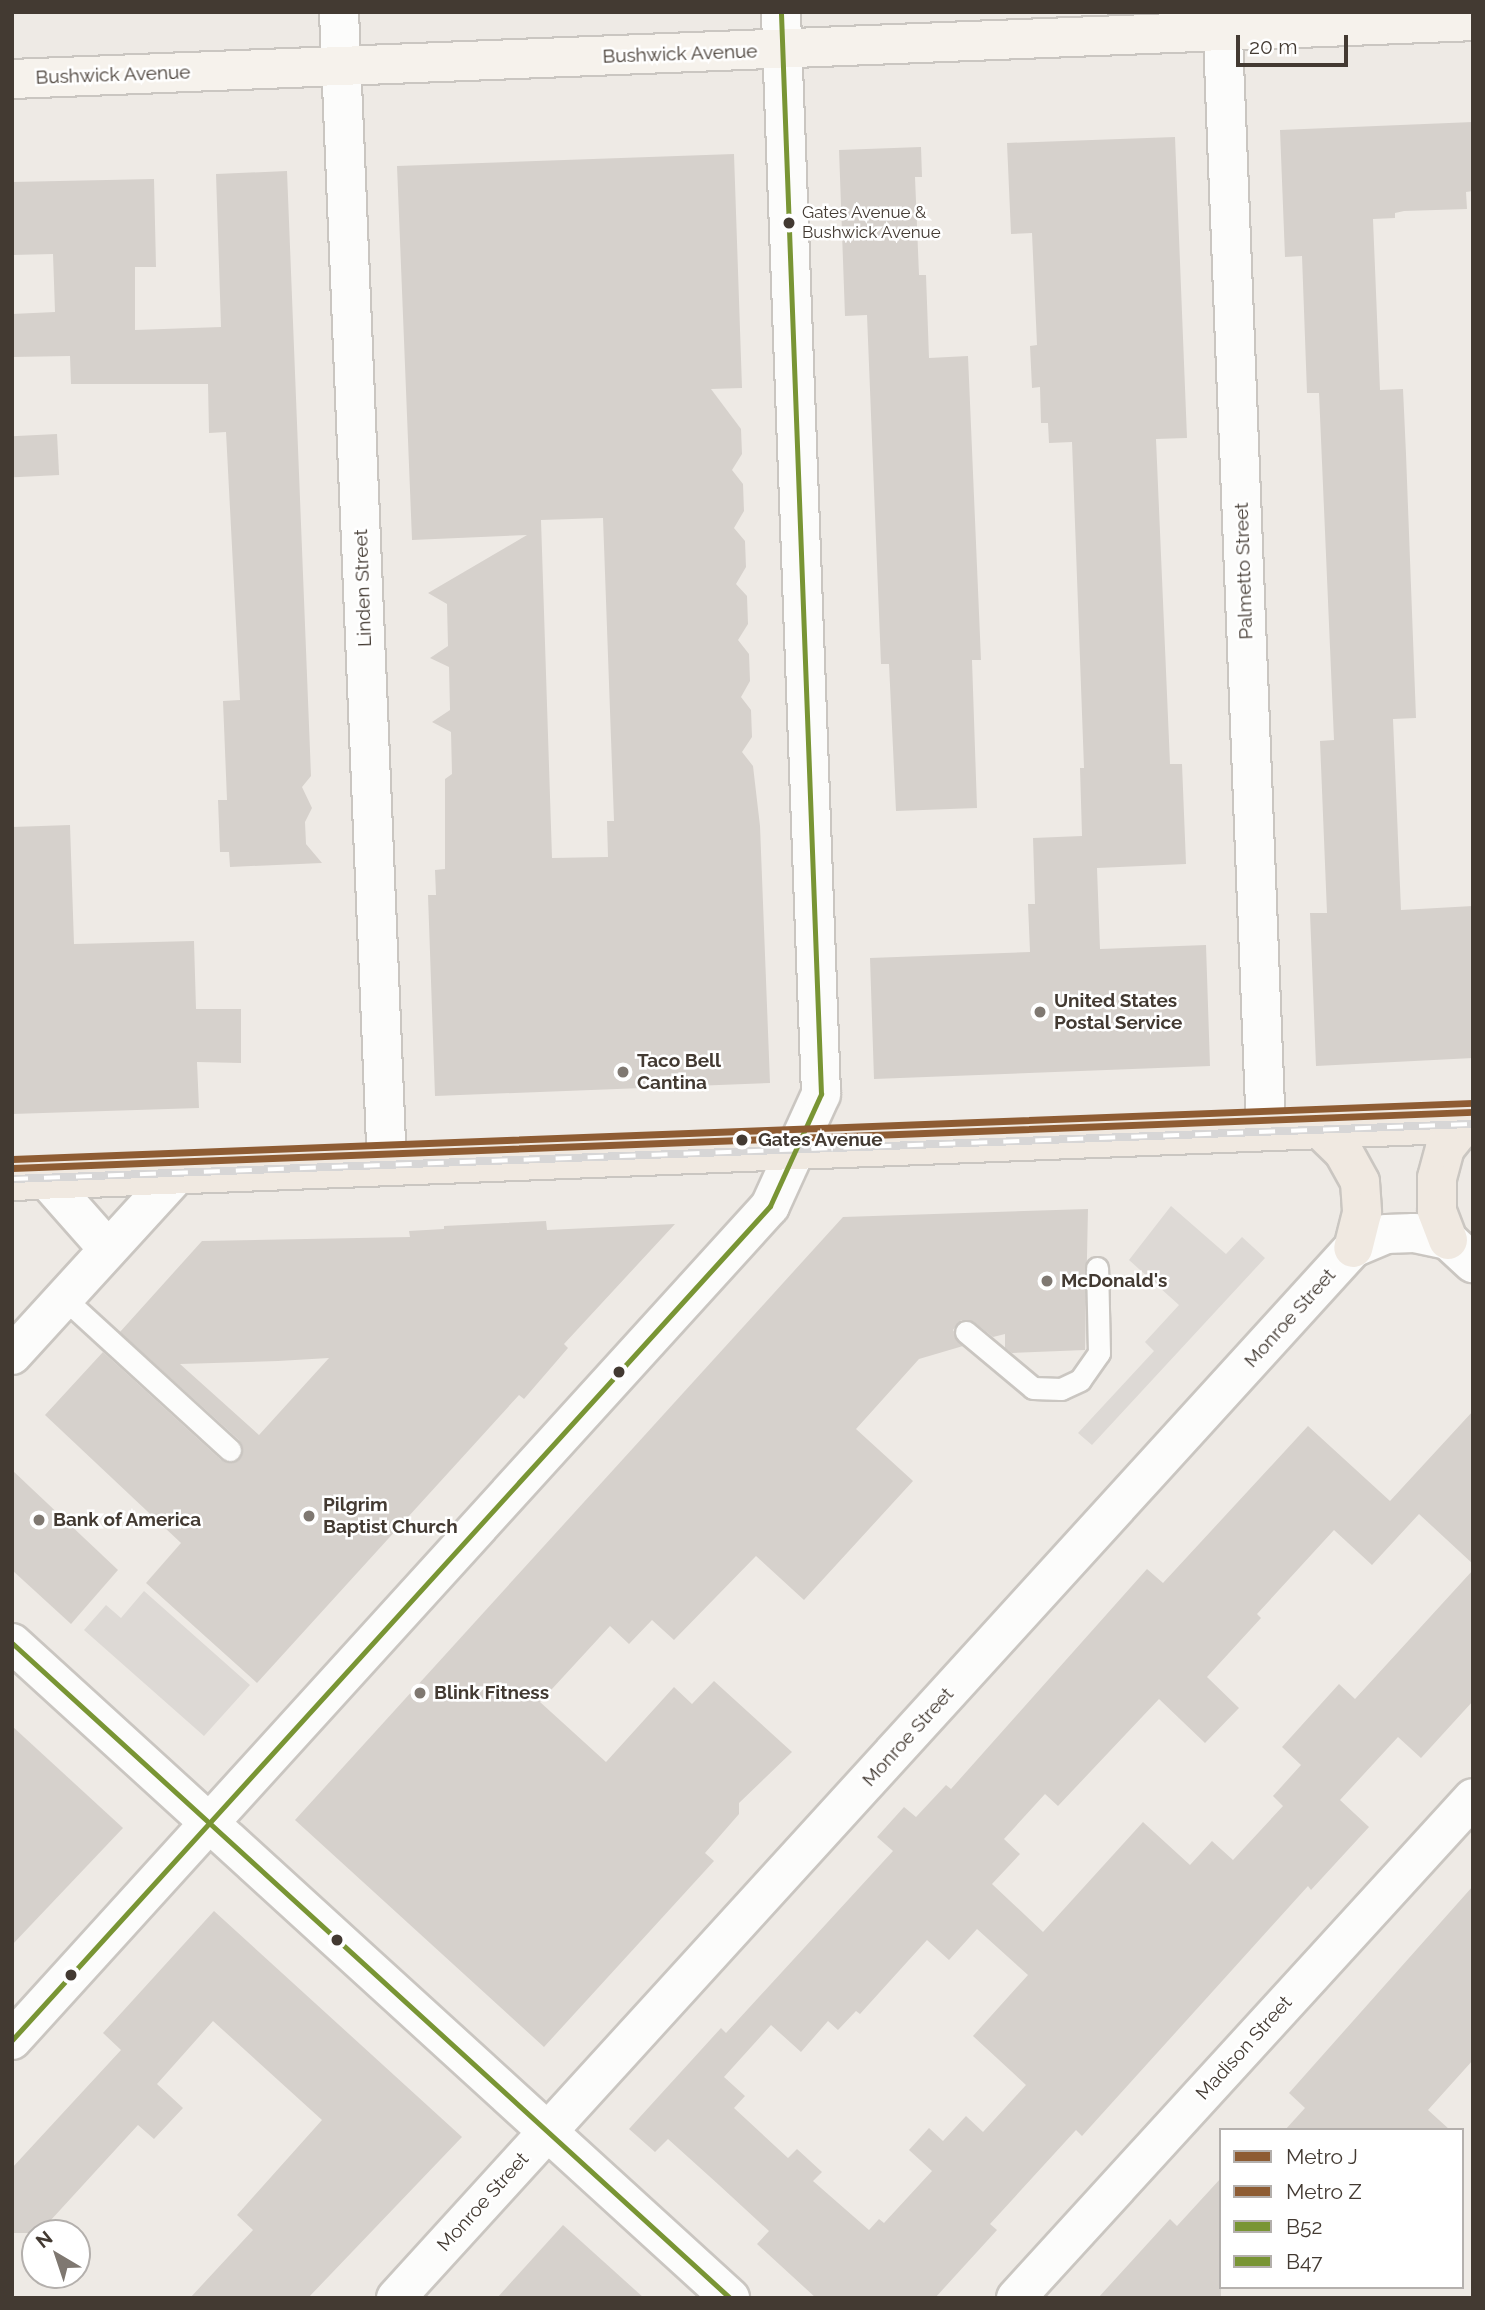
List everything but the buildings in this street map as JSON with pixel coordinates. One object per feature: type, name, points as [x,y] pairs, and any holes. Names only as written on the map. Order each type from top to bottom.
[{"type":"main road","name":"Bushwick Avenue","points":[[12,79],[342,67],[782,31],[1473,20]]},
{"type":"main road","points":[[30,1181],[1469,1123]]},
{"type":"main road","points":[[1460,1252],[1437,1211],[1437,1178],[1446,1149],[1469,1123]]},
{"type":"main road","points":[[1320,1129],[1343,1151],[1360,1182],[1362,1213],[1353,1248]]},
{"type":"street","name":"Linden Street","points":[[340,12],[387,1165]]},
{"type":"street","name":"Palmetto Street","points":[[1222,22],[1266,1130]]},
{"type":"street","points":[[12,2040],[770,1206],[821,1094],[782,31]]},
{"type":"street","points":[[12,1355],[178,1173]]},
{"type":"street","points":[[30,1181],[108,1249]]},
{"type":"street","name":"Monroe Street","points":[[396,2298],[1353,1248],[1386,1234],[1414,1233],[1460,1252]]},
{"type":"street","points":[[12,1643],[730,2298]]},
{"type":"street","name":"Madison Street","points":[[1016,2298],[1473,1798]]},
{"type":"lane","points":[[966,1332],[1033,1388],[1061,1388],[1080,1380],[1099,1353],[1097,1268]]},
{"type":"lane","points":[[64,1298],[230,1450]]},
{"type":"shaded area","points":[[1171,1206],[1226,1254],[1242,1237],[1265,1258],[1092,1445],[1078,1433],[1154,1351],[1145,1342],[1179,1305],[1129,1260]]},
{"type":"shaded area","points":[[144,1591],[250,1685],[204,1736],[84,1630],[106,1605],[121,1618]]},
{"type":"railway","points":[[12,1179],[1473,1124]]},
{"type":"metro line","name":"J","points":[[12,1159],[1473,1103]]},
{"type":"metro line","name":"Z","points":[[12,1168],[1473,1112]]},
{"type":"transit line","name":"B52","points":[[12,2040],[770,1206],[821,1094],[781,12]]},
{"type":"transit line","name":"B47","points":[[12,1643],[730,2298]]},
{"type":"place","name":"Gates Avenue & Bushwick Avenue","points":[[789,223]]},
{"type":"place","name":"United States Postal Service","points":[[1040,1012]]},
{"type":"place","name":"Taco Bell Cantina","points":[[623,1072]]},
{"type":"place","name":"Gates Avenue","points":[[742,1140]]},
{"type":"place","name":"McDonald's","points":[[1047,1281]]},
{"type":"place","name":"Pilgrim Baptist Church","points":[[309,1516]]},
{"type":"place","name":"Bank of America","points":[[39,1520]]},
{"type":"place","name":"Blink Fitness","points":[[420,1693]]}]
